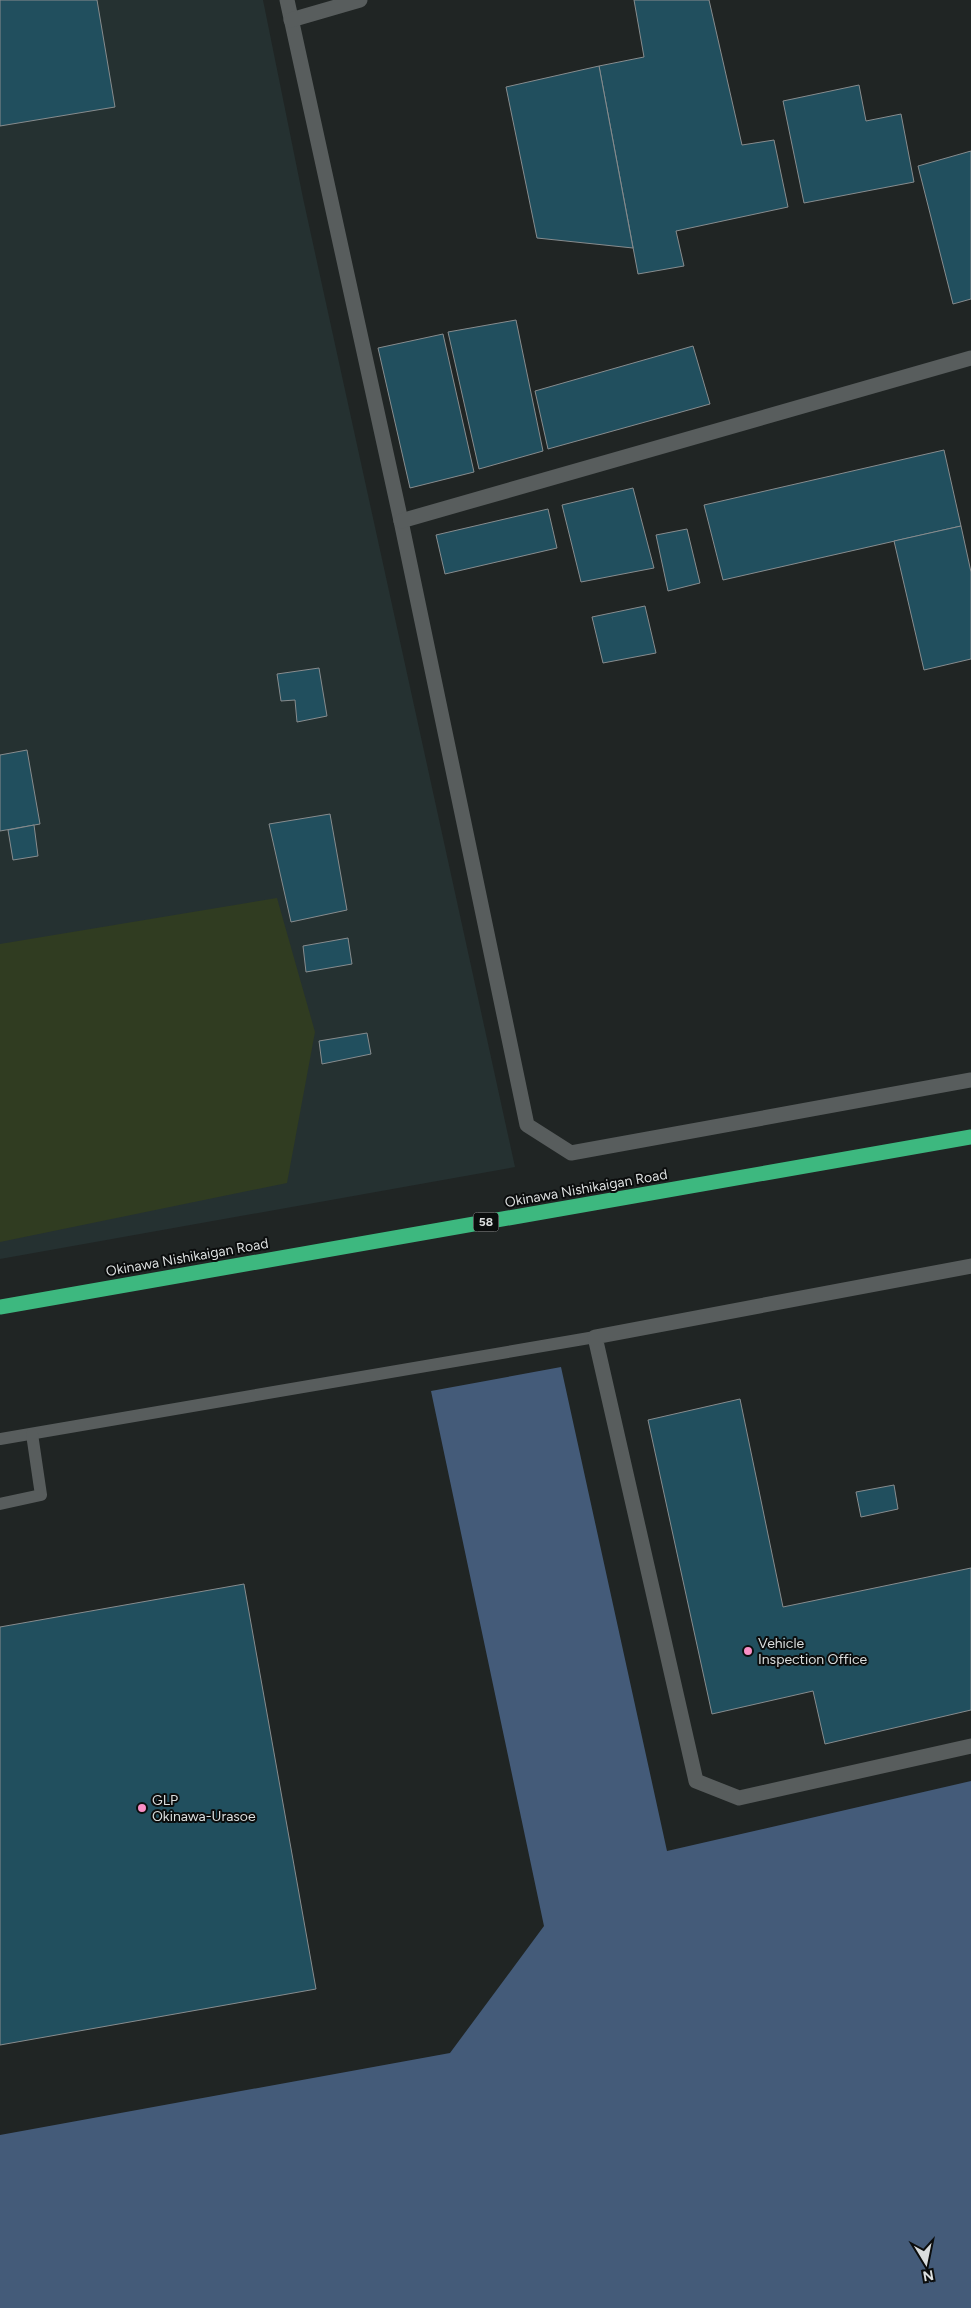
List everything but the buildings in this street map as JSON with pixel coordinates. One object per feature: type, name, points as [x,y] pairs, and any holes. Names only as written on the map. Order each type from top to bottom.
[{"type":"highway","name":"Okinawa Nishikaigan Road","points":[[0,1307],[971,1138]]},
{"type":"street","points":[[287,0],[401,521],[527,1125],[571,1153],[971,1080]]},
{"type":"street","points":[[291,20],[360,0]]},
{"type":"street","points":[[401,521],[971,358]]},
{"type":"street","points":[[971,1266],[594,1337],[696,1781],[738,1798],[971,1746]]},
{"type":"lane","points":[[0,1439],[594,1337]]},
{"type":"lane","points":[[0,1504],[41,1495],[32,1434]]},
{"type":"shaded area","points":[[0,0],[263,0],[303,198],[515,1167],[0,1259]]},
{"type":"green space","points":[[277,898],[315,1032],[287,1183],[0,1242],[0,944]]},
{"type":"water","points":[[561,1367],[667,1851],[971,1781],[971,2308],[0,2308],[0,2135],[450,2053],[544,1926],[431,1391]]},
{"type":"place","name":"Vehicle Inspection Office","points":[[748,1651]]},
{"type":"place","name":"GLP Okinawa-Urasoe","points":[[142,1808]]}]
